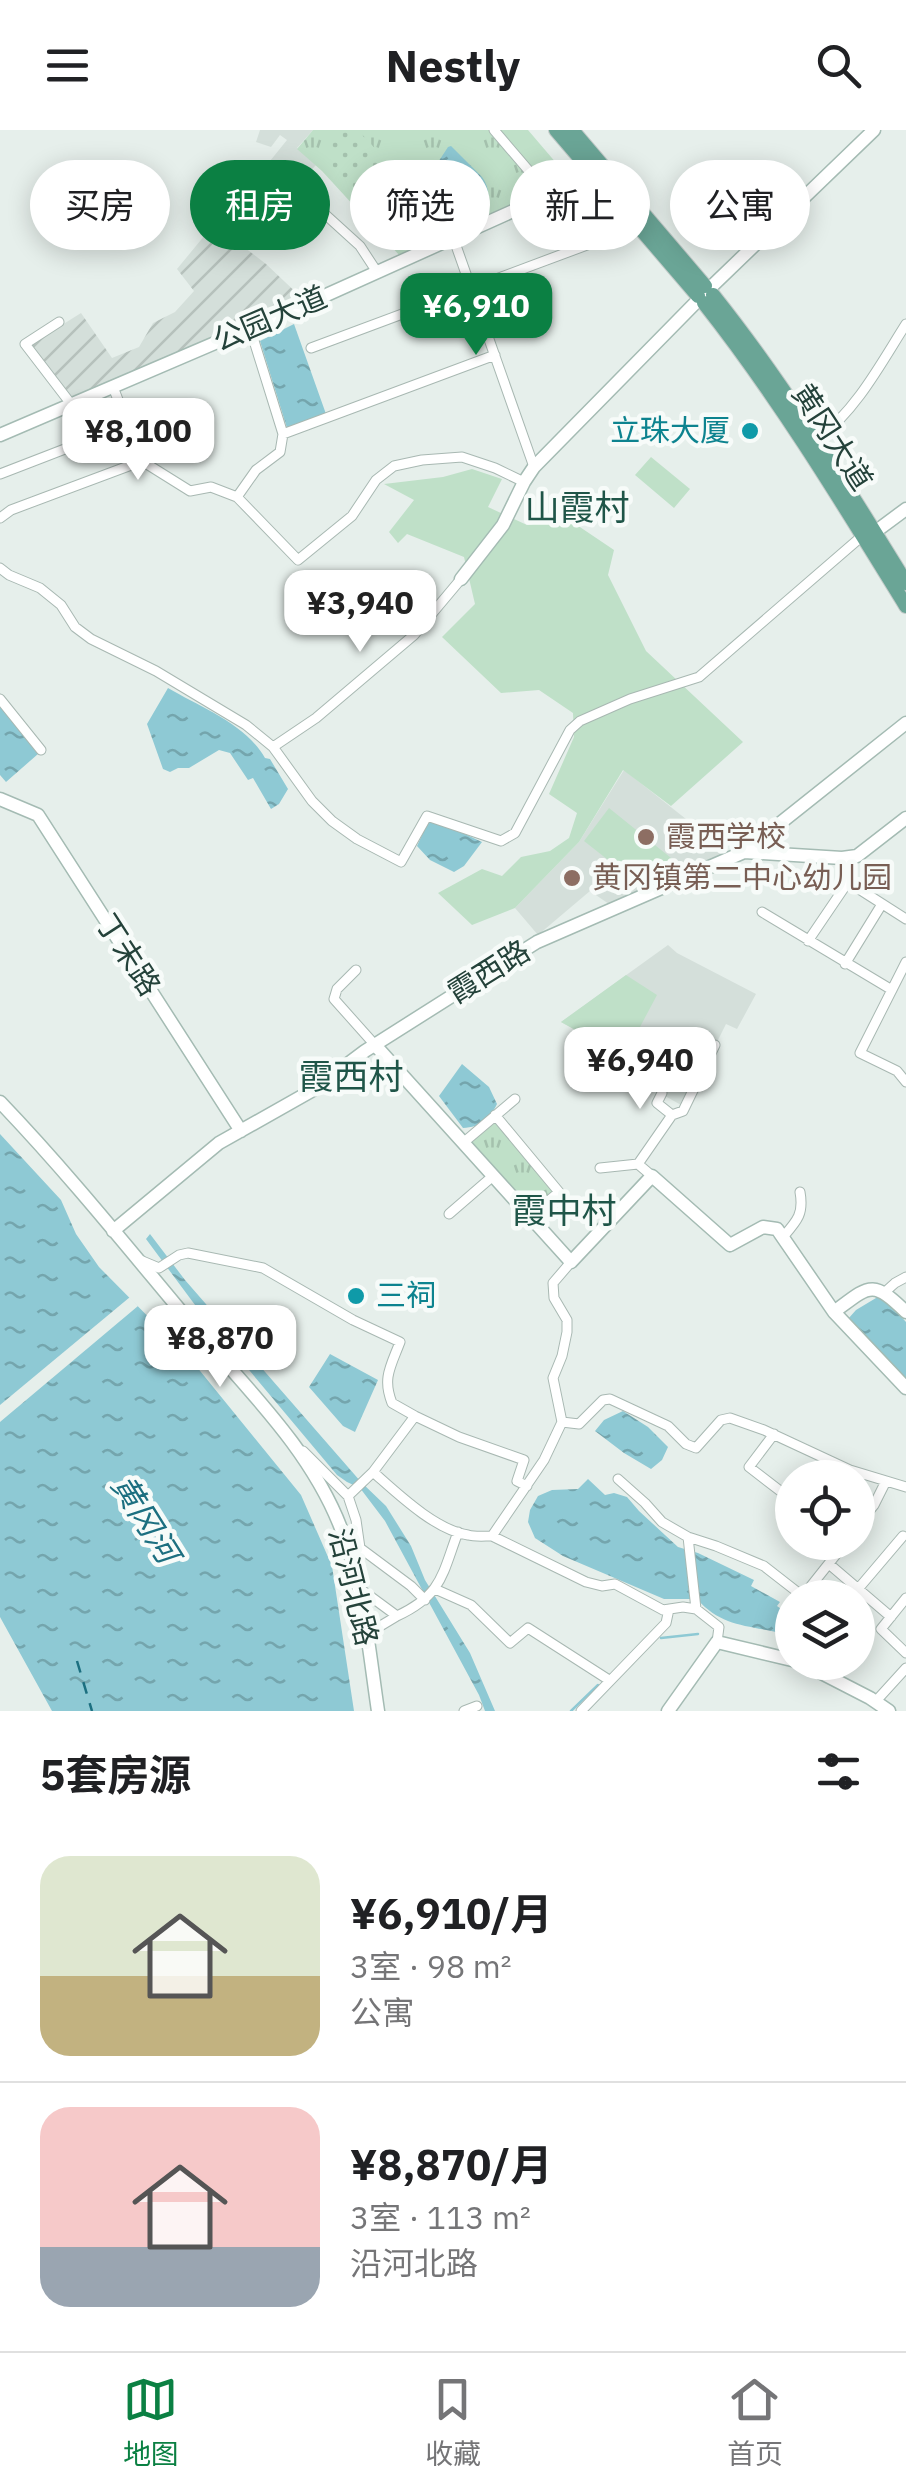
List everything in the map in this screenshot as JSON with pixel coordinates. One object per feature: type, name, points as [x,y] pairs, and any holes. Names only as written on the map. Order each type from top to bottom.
[{"type":"main road","name":"黄冈大道","points":[[556,130],[702,295],[756,348],[906,582]]},
{"type":"main road","name":"黄冈大道","points":[[572,130],[746,357],[906,606]]},
{"type":"street","points":[[494,130],[519,160]]},
{"type":"street","points":[[501,130],[510,149]]},
{"type":"street","points":[[273,747],[316,718],[414,635],[503,526],[534,467],[861,130]]},
{"type":"street","points":[[702,295],[874,130]]},
{"type":"street","points":[[398,176],[408,180],[428,216],[402,217],[385,191],[387,186],[398,176]]},
{"type":"street","points":[[330,220],[360,246],[377,272]]},
{"type":"street","name":"公园大道","points":[[0,435],[424,250]]},
{"type":"street","points":[[451,250],[471,288],[534,467]]},
{"type":"street","points":[[312,348],[573,250]]},
{"type":"street","points":[[59,322],[26,344],[71,404]]},
{"type":"street","points":[[818,439],[856,402],[906,324]]},
{"type":"street","points":[[237,497],[256,470],[280,452],[283,434],[250,328]]},
{"type":"street","points":[[283,434],[496,355]]},
{"type":"street","points":[[113,387],[142,461],[190,491],[212,487],[237,497],[298,560],[352,516],[376,480],[394,466],[462,457],[524,482]]},
{"type":"street","points":[[0,474],[127,425]]},
{"type":"street","points":[[0,518],[142,461]]},
{"type":"street","points":[[0,568],[9,576],[40,588],[91,639],[218,706],[273,747],[312,801],[332,821],[401,862],[427,816],[501,841],[515,834],[570,730],[580,721],[699,676],[868,535],[906,510]]},
{"type":"street","points":[[0,699],[41,750]]},
{"type":"street","points":[[744,852],[906,722]]},
{"type":"street","name":"丁未路","points":[[0,798],[38,816],[241,1130]]},
{"type":"street","points":[[906,818],[858,856],[842,858],[848,882],[906,919]]},
{"type":"street","name":"霞西路","points":[[113,1231],[219,1143],[313,1090],[375,1045],[538,942],[744,852],[842,858]]},
{"type":"street","points":[[808,942],[848,882]]},
{"type":"street","points":[[845,964],[882,904]]},
{"type":"street","points":[[762,912],[892,990]]},
{"type":"street","points":[[906,962],[860,1053],[897,1071],[906,1082]]},
{"type":"street","points":[[356,970],[337,989],[334,998],[570,1262]]},
{"type":"street","points":[[638,1164],[672,1114],[683,1110],[715,1045]]},
{"type":"street","points":[[662,1093],[657,1104],[672,1114]]},
{"type":"street","points":[[463,1142],[514,1099]]},
{"type":"street","name":"沿河北路","points":[[0,1102],[283,1431],[307,1464],[342,1530],[358,1588],[378,1711]]},
{"type":"street","points":[[495,1115],[560,1192],[530,1217]]},
{"type":"street","points":[[600,1168],[638,1164],[730,1245],[763,1227],[777,1229],[834,1312],[906,1388]]},
{"type":"street","points":[[449,1214],[493,1176]]},
{"type":"street","points":[[492,1536],[548,1452],[562,1422],[553,1378],[567,1332],[553,1284],[652,1176]]},
{"type":"street","points":[[783,1238],[798,1220],[803,1206],[800,1192]]},
{"type":"street","points":[[137,1259],[159,1268],[188,1253],[262,1268],[400,1342],[386,1378],[392,1403],[460,1437],[524,1460],[517,1481],[527,1486]]},
{"type":"street","points":[[885,1292],[906,1278]]},
{"type":"street","points":[[834,1312],[863,1290],[876,1289],[885,1292],[906,1312]]},
{"type":"street","points":[[562,1422],[579,1424],[602,1400],[610,1399],[668,1426],[686,1444],[696,1448],[721,1420],[730,1418],[850,1470],[906,1488]]},
{"type":"street","points":[[348,1496],[373,1472],[415,1416]]},
{"type":"street","points":[[283,1431],[348,1496],[360,1548],[411,1586],[471,1605],[510,1642],[528,1628],[609,1680]]},
{"type":"street","points":[[774,1434],[749,1467],[775,1487]]},
{"type":"street","points":[[373,1472],[408,1503],[458,1532],[492,1536],[586,1582],[615,1584],[663,1610],[696,1609],[719,1628],[717,1642],[680,1700],[668,1711]]},
{"type":"street","points":[[618,1479],[662,1522],[688,1537],[764,1566],[782,1580]]},
{"type":"street","points":[[875,1504],[886,1480]]},
{"type":"street","points":[[367,1634],[430,1595],[458,1532]]},
{"type":"street","points":[[866,1580],[903,1536]]},
{"type":"street","points":[[688,1537],[696,1609]]},
{"type":"street","points":[[817,1580],[833,1560]]},
{"type":"street","points":[[830,1564],[848,1580]]},
{"type":"street","points":[[358,1588],[397,1616]]},
{"type":"street","points":[[906,1598],[881,1629],[906,1653]]},
{"type":"street","points":[[875,1603],[891,1617]]},
{"type":"street","points":[[581,1711],[666,1623],[669,1609]]},
{"type":"street","points":[[717,1642],[775,1656]]},
{"type":"street","points":[[876,1701],[906,1668]]},
{"type":"street","points":[[835,1680],[889,1711]]},
{"type":"street","points":[[464,1711],[477,1706]]},
{"type":"shaded area","points":[[260,130],[313,130],[297,148],[310,160],[271,160],[287,140],[280,135],[271,147],[256,142]]},
{"type":"shaded area","points":[[193,250],[248,250],[303,299],[71,399],[30,345],[81,313],[112,358],[139,347],[153,323],[175,312],[194,291],[177,269]]},
{"type":"shaded area","name":"霞西学校","points":[[624,770],[729,853],[609,904],[590,891],[538,935],[515,908],[579,842]]},
{"type":"shaded area","points":[[668,945],[756,994],[737,1029],[726,1024],[717,1042],[713,1041],[681,1105],[651,1088],[657,1075],[561,1022]]},
{"type":"green space","points":[[313,130],[528,130],[554,160],[510,160],[510,205],[490,214],[490,160],[350,160],[350,202],[330,180],[330,160],[310,160],[297,149]]},
{"type":"green space","points":[[334,130],[358,130],[386,160],[350,160],[350,195],[332,176],[329,149]]},
{"type":"green space","points":[[651,457],[690,489],[674,508],[635,475]]},
{"type":"green space","points":[[472,469],[502,479],[488,507],[527,525],[568,519],[614,550],[608,575],[646,651],[743,742],[671,806],[623,770],[579,842],[515,908],[472,925],[438,893],[482,869],[502,876],[521,857],[550,851],[569,838],[577,813],[549,794],[574,737],[573,713],[539,690],[501,693],[442,637],[475,604],[464,557],[407,534],[398,543],[389,532],[414,500],[384,484],[443,477]]},
{"type":"green space","points":[[609,808],[681,866],[640,885],[584,841]]},
{"type":"green space","points":[[626,975],[657,995],[624,1057],[561,1022]]},
{"type":"green space","points":[[495,1123],[555,1192],[531,1213],[470,1143]]},
{"type":"water","points":[[451,146],[465,160],[440,160]]},
{"type":"water","points":[[294,324],[326,414],[287,428],[260,341]]},
{"type":"water","points":[[168,688],[234,726],[270,759],[288,789],[279,804],[271,809],[253,778],[248,780],[230,753],[219,750],[189,768],[170,772],[163,769],[147,724]]},
{"type":"water","points":[[0,706],[38,754],[6,782],[0,775]]},
{"type":"water","points":[[432,822],[482,842],[464,866],[454,872],[430,860],[417,846],[427,824]]},
{"type":"water","points":[[462,1064],[489,1087],[497,1104],[484,1122],[463,1128],[439,1096]]},
{"type":"water","name":"黄冈河","points":[[0,1134],[61,1200],[76,1234],[99,1267],[192,1361],[301,1495],[332,1566],[354,1711],[52,1711],[0,1617]]},
{"type":"water","points":[[150,1234],[185,1280],[386,1506],[470,1653],[495,1711],[485,1711],[385,1521],[360,1488],[337,1475],[198,1309],[146,1239]]},
{"type":"water","points":[[881,1295],[906,1322],[906,1381],[848,1319]]},
{"type":"water","points":[[330,1354],[378,1380],[355,1432],[343,1426],[309,1387]]},
{"type":"water","points":[[623,1411],[648,1427],[668,1447],[662,1460],[651,1469],[595,1431],[604,1420]]},
{"type":"water","points":[[588,1479],[605,1495],[627,1497],[678,1547],[754,1580],[751,1586],[775,1599],[775,1632],[723,1619],[697,1599],[664,1599],[563,1556],[535,1538],[528,1522],[538,1496],[552,1490],[578,1489]]},
{"type":"pier","points":[[130,1297],[138,1306],[0,1422],[0,1405]]},
{"type":"waterway","points":[[661,1638],[698,1634]]},
{"type":"waterway","points":[[571,1711],[598,1685]]},
{"type":"ferry route","points":[[77,1661],[92,1711]]},
{"type":"place","name":"立珠大厦","points":[[750,431]]},
{"type":"place","name":"霞西学校","points":[[646,837]]},
{"type":"place","name":"黄冈镇第二中心幼儿园","points":[[572,878]]},
{"type":"place","name":"三祠","points":[[356,1296]]},
{"type":"district","name":"山霞村","points":[[577,508]]},
{"type":"district","name":"霞西村","points":[[351,1077]]},
{"type":"district","name":"霞中村","points":[[564,1211]]}]
